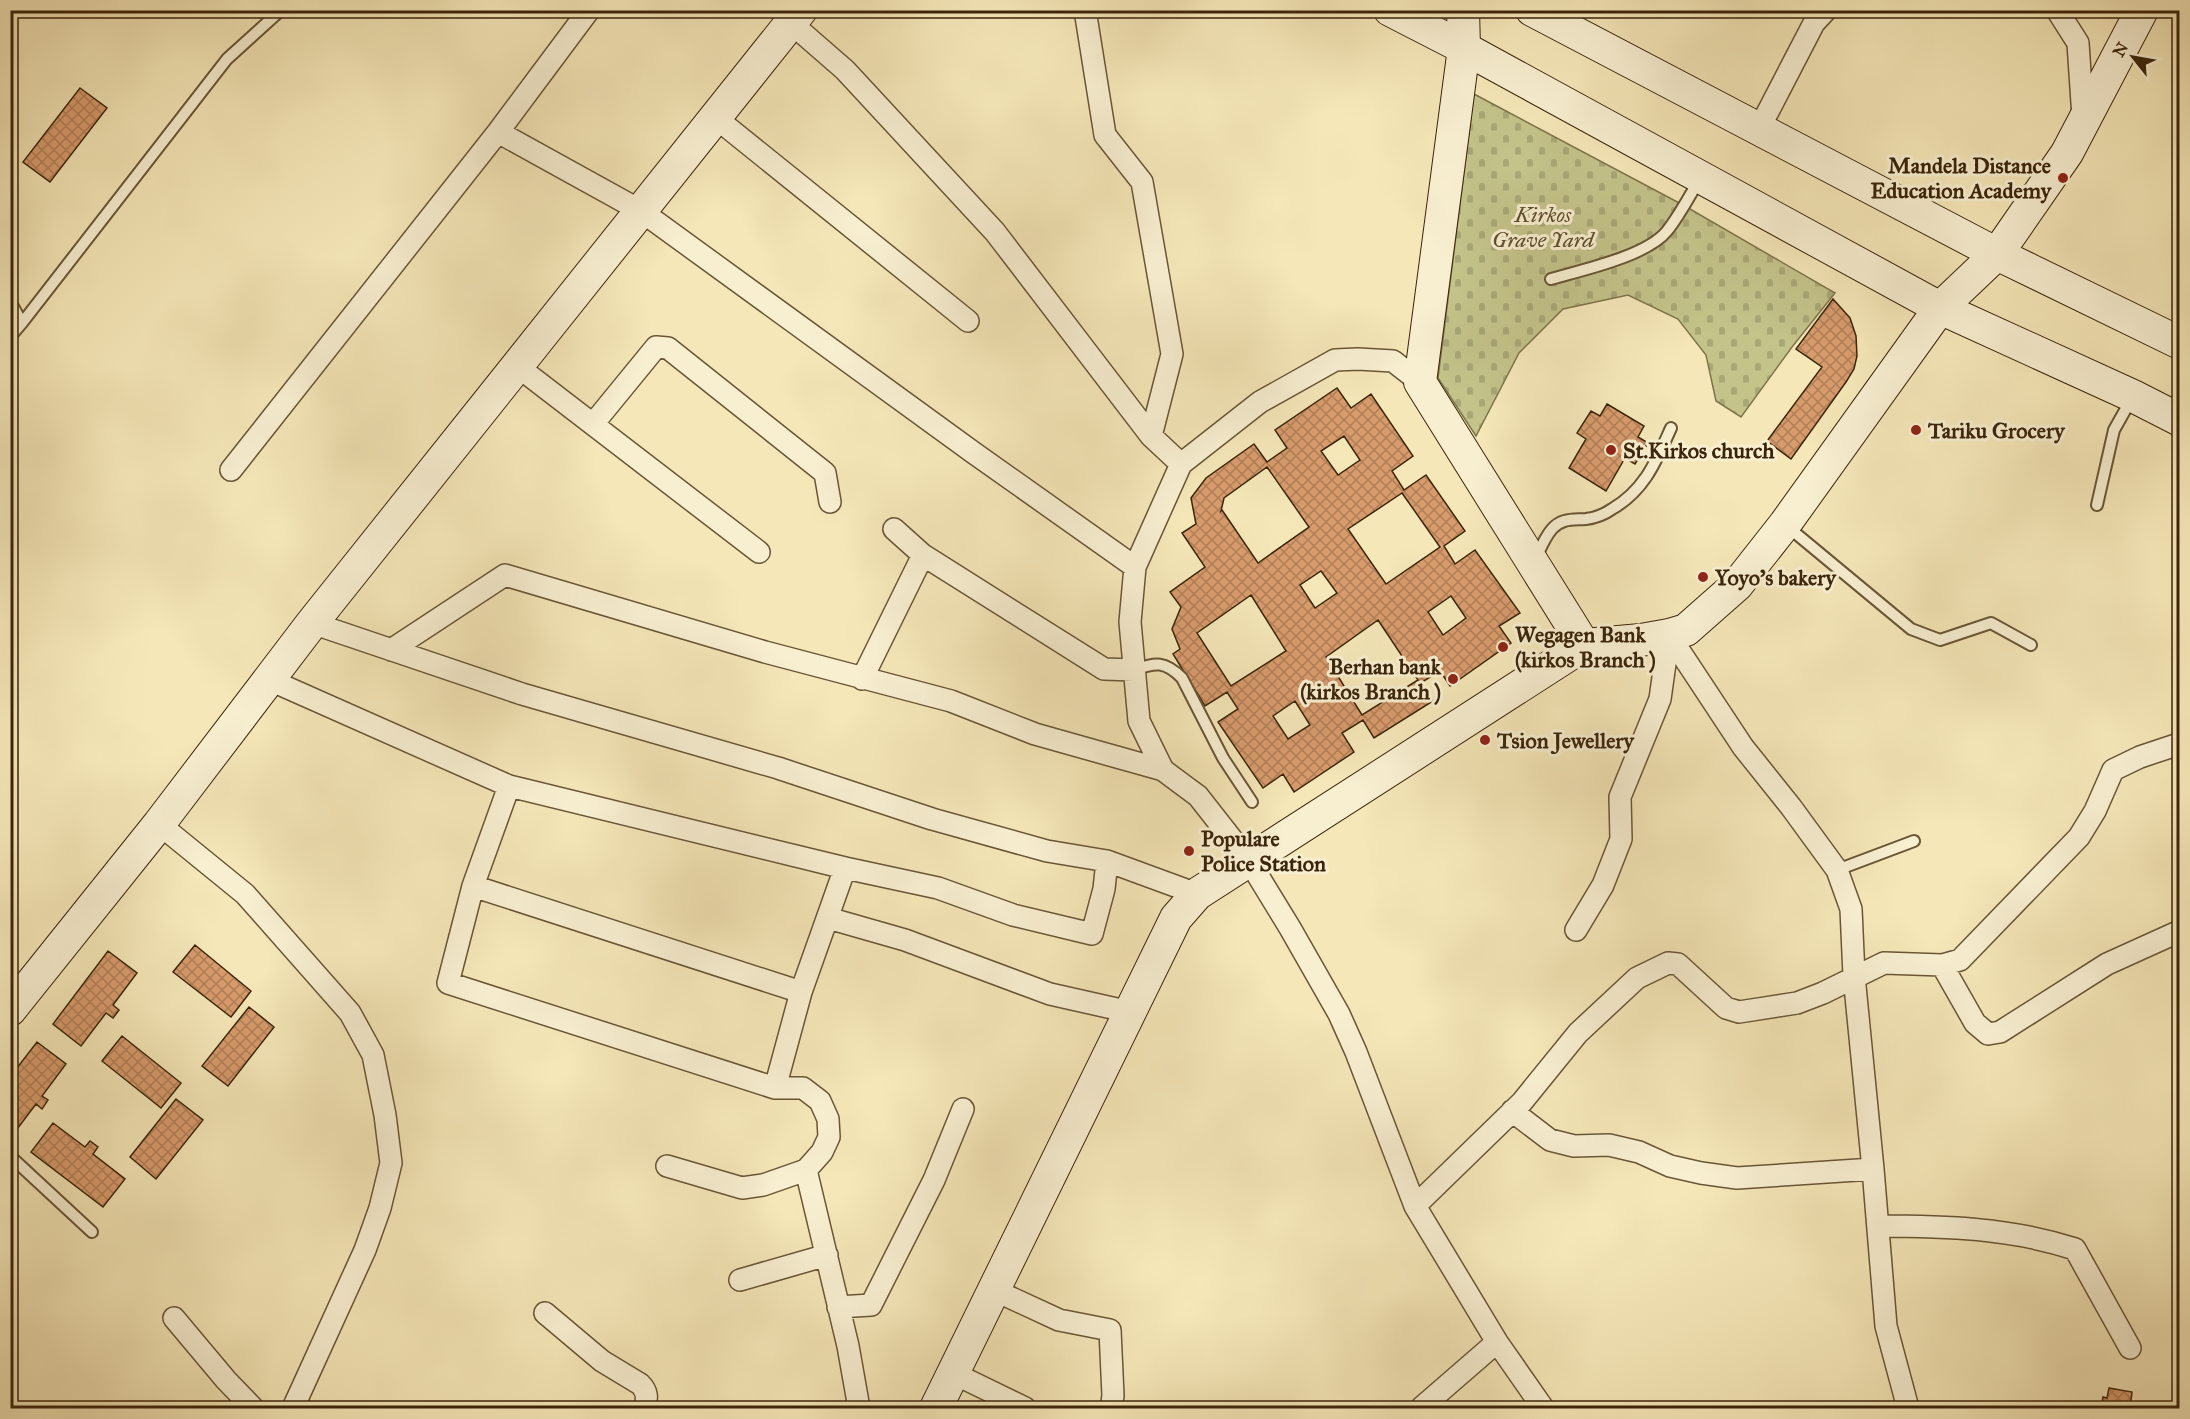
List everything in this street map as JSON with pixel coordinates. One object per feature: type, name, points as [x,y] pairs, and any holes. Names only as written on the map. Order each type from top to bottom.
[{"type":"street","points":[[231,470],[498,132],[589,10]]},
{"type":"street","points":[[1085,10],[1105,135],[1142,182],[1172,354],[1151,436]]},
{"type":"street","points":[[1390,10],[1464,48],[1940,308],[2133,396],[2180,420]]},
{"type":"street","points":[[1420,382],[1464,48],[1463,10]]},
{"type":"street","points":[[1533,10],[1997,254],[2180,344]]},
{"type":"street","points":[[1760,129],[1814,24],[1826,10]]},
{"type":"street","points":[[2057,10],[2078,43],[2083,125]]},
{"type":"street","points":[[936,1408],[1176,918],[1197,894],[1584,645],[1641,640],[1686,630],[1737,585],[1785,524],[1940,308],[1997,254],[2067,153],[2142,10]]},
{"type":"street","points":[[10,1010],[159,824],[312,622],[796,17],[995,232],[1151,436],[1181,464]]},
{"type":"street","points":[[716,118],[968,321]]},
{"type":"street","points":[[498,132],[641,211],[1135,567]]},
{"type":"street","points":[[592,424],[656,347],[668,348],[825,473],[830,502]]},
{"type":"street","points":[[1163,770],[1139,721],[1130,622],[1135,567],[1181,464],[1260,402],[1335,360],[1393,361],[1420,382],[1584,645]]},
{"type":"street","points":[[517,366],[759,552]]},
{"type":"street","points":[[894,529],[923,555],[1104,669],[1134,670]]},
{"type":"street","points":[[862,679],[923,555]]},
{"type":"street","points":[[391,650],[505,575],[765,652],[951,701],[1035,734],[1163,770],[1198,796],[1249,861],[1339,1014],[1360,1062],[1414,1206],[1497,1342],[1543,1408]]},
{"type":"street","points":[[312,622],[522,694],[778,768],[932,819],[1047,851],[1107,861],[1197,894]]},
{"type":"street","points":[[1669,635],[1743,747],[1837,870],[1851,909],[1854,976],[1886,1326],[1908,1408]]},
{"type":"street","points":[[1576,930],[1603,885],[1621,839],[1620,797],[1660,699],[1669,635]]},
{"type":"street","points":[[270,680],[509,786],[845,868],[938,888],[1013,915],[1092,934],[1104,889],[1107,861]]},
{"type":"street","points":[[1414,1206],[1522,1102],[1578,1033],[1637,978],[1668,963],[1678,964],[1726,1008],[1738,1011],[1797,1003],[1884,963],[1942,965],[1960,960],[2079,837],[2095,811],[2113,770],[2140,756],[2179,746],[2180,728]]},
{"type":"street","points":[[509,786],[472,886],[447,982],[775,1088],[803,1088],[820,1101],[828,1119],[829,1137],[822,1152],[806,1170],[763,1185],[742,1188],[666,1166]]},
{"type":"street","points":[[159,824],[245,894],[350,1013],[373,1055],[385,1115],[391,1163],[380,1208],[365,1250],[293,1408]]},
{"type":"street","points":[[775,1088],[801,992],[845,868]]},
{"type":"street","points":[[472,886],[801,992]]},
{"type":"street","points":[[828,918],[905,940],[1050,994],[1130,1011]]},
{"type":"street","points":[[1942,965],[1976,1023],[1988,1034],[2000,1032],[2107,964],[2180,931]]},
{"type":"street","points":[[838,1307],[871,1305],[934,1180],[963,1109]]},
{"type":"street","points":[[1512,1111],[1550,1140],[1574,1146],[1609,1144],[1639,1152],[1670,1166],[1701,1173],[1737,1178],[1873,1169]]},
{"type":"street","points":[[806,1170],[848,1346],[859,1408]]},
{"type":"street","points":[[1878,1226],[1944,1226],[2041,1238],[2075,1249],[2130,1348]]},
{"type":"street","points":[[740,1280],[827,1255]]},
{"type":"street","points":[[994,1290],[1059,1320],[1110,1330],[1112,1408]]},
{"type":"street","points":[[545,1313],[602,1361],[640,1384],[647,1396],[645,1408]]},
{"type":"street","points":[[174,1318],[226,1380],[253,1408]]},
{"type":"street","points":[[1421,1408],[1497,1342]]},
{"type":"street","points":[[953,1373],[1026,1408]]},
{"type":"lane","points":[[10,337],[227,59],[281,10]]},
{"type":"lane","points":[[1551,279],[1605,264],[1653,245],[1666,232],[1701,177]]},
{"type":"lane","points":[[10,301],[22,323]]},
{"type":"lane","points":[[2097,505],[2114,430],[2133,396]]},
{"type":"lane","points":[[1533,563],[1550,531],[1560,522],[1570,518],[1588,519],[1611,510],[1627,499],[1651,472],[1671,428]]},
{"type":"lane","points":[[1785,524],[1911,629],[1940,640],[1991,623],[2031,645]]},
{"type":"lane","points":[[1134,670],[1153,663],[1173,668],[1182,678],[1223,758],[1252,802]]},
{"type":"lane","points":[[1837,870],[1914,841]]},
{"type":"lane","points":[[10,1156],[92,1232]]},
{"type":"green space","name":"Kirkos Grave Yard","points":[[1474,94],[1683,205],[1835,293],[1741,417],[1716,401],[1706,355],[1678,319],[1628,295],[1563,309],[1519,353],[1476,436],[1438,378]]},
{"type":"building","points":[[80,88],[107,108],[50,182],[23,162]]},
{"type":"building","points":[[1833,299],[1850,318],[1856,336],[1857,356],[1854,369],[1791,459],[1767,441],[1822,367],[1796,349]]},
{"type":"building","points":[[1337,388],[1351,408],[1371,394],[1413,456],[1392,471],[1404,490],[1426,475],[1465,531],[1444,546],[1455,564],[1475,550],[1520,613],[1499,626],[1511,643],[1450,686],[1440,671],[1422,682],[1433,701],[1374,738],[1363,720],[1342,733],[1354,752],[1294,792],[1283,774],[1263,788],[1218,722],[1238,709],[1227,692],[1205,706],[1173,654],[1180,649],[1172,629],[1181,607],[1170,592],[1205,567],[1182,533],[1196,524],[1191,498],[1206,478],[1254,444],[1267,462],[1287,448],[1275,430]],"holes":[[[1344,436],[1360,460],[1338,475],[1321,451]],[[1267,467],[1309,527],[1258,563],[1221,511],[1224,498]],[[1402,493],[1440,547],[1386,584],[1348,529]],[[1321,571],[1337,593],[1315,608],[1300,585]],[[1251,595],[1286,651],[1231,686],[1197,633]],[[1451,596],[1466,618],[1443,635],[1428,612]],[[1378,620],[1418,680],[1362,715],[1326,657]],[[1295,701],[1310,725],[1288,739],[1273,716]]]},
{"type":"building","name":"St.Kirkos church","points":[[1607,404],[1644,426],[1638,437],[1648,443],[1635,464],[1625,458],[1606,491],[1569,468],[1586,439],[1577,433],[1591,411],[1600,416]]},
{"type":"building","points":[[195,945],[251,991],[231,1017],[173,972]]},
{"type":"building","points":[[108,951],[137,973],[113,1005],[119,1010],[113,1018],[106,1013],[81,1046],[53,1024]]},
{"type":"building","points":[[249,1007],[274,1027],[228,1086],[202,1066]]},
{"type":"building","points":[[122,1036],[181,1083],[161,1108],[102,1061]]},
{"type":"building","points":[[37,1042],[66,1064],[42,1096],[48,1100],[42,1109],[36,1104],[11,1137],[10,1077]]},
{"type":"building","points":[[176,1099],[203,1120],[156,1179],[130,1157]]},
{"type":"building","points":[[53,1123],[85,1147],[90,1141],[98,1147],[93,1154],[125,1179],[103,1207],[31,1152]]},
{"type":"building","points":[[2109,1388],[2132,1392],[2130,1408],[2101,1408],[2103,1397],[2107,1398]]},
{"type":"place","name":"Mandela Distance Education Academy","points":[[2063,178]]},
{"type":"place","name":"Tariku Grocery","points":[[1916,430]]},
{"type":"place","name":"St.Kirkos church","points":[[1611,450]]},
{"type":"place","name":"Yoyo's bakery","points":[[1703,577]]},
{"type":"place","name":"Wegagen Bank (kirkos Branch )","points":[[1503,647]]},
{"type":"place","name":"Berhan bank (kirkos Branch )","points":[[1453,679]]},
{"type":"place","name":"Tsion Jewellery","points":[[1485,740]]},
{"type":"place","name":"Populare Police Station","points":[[1189,851]]}]
